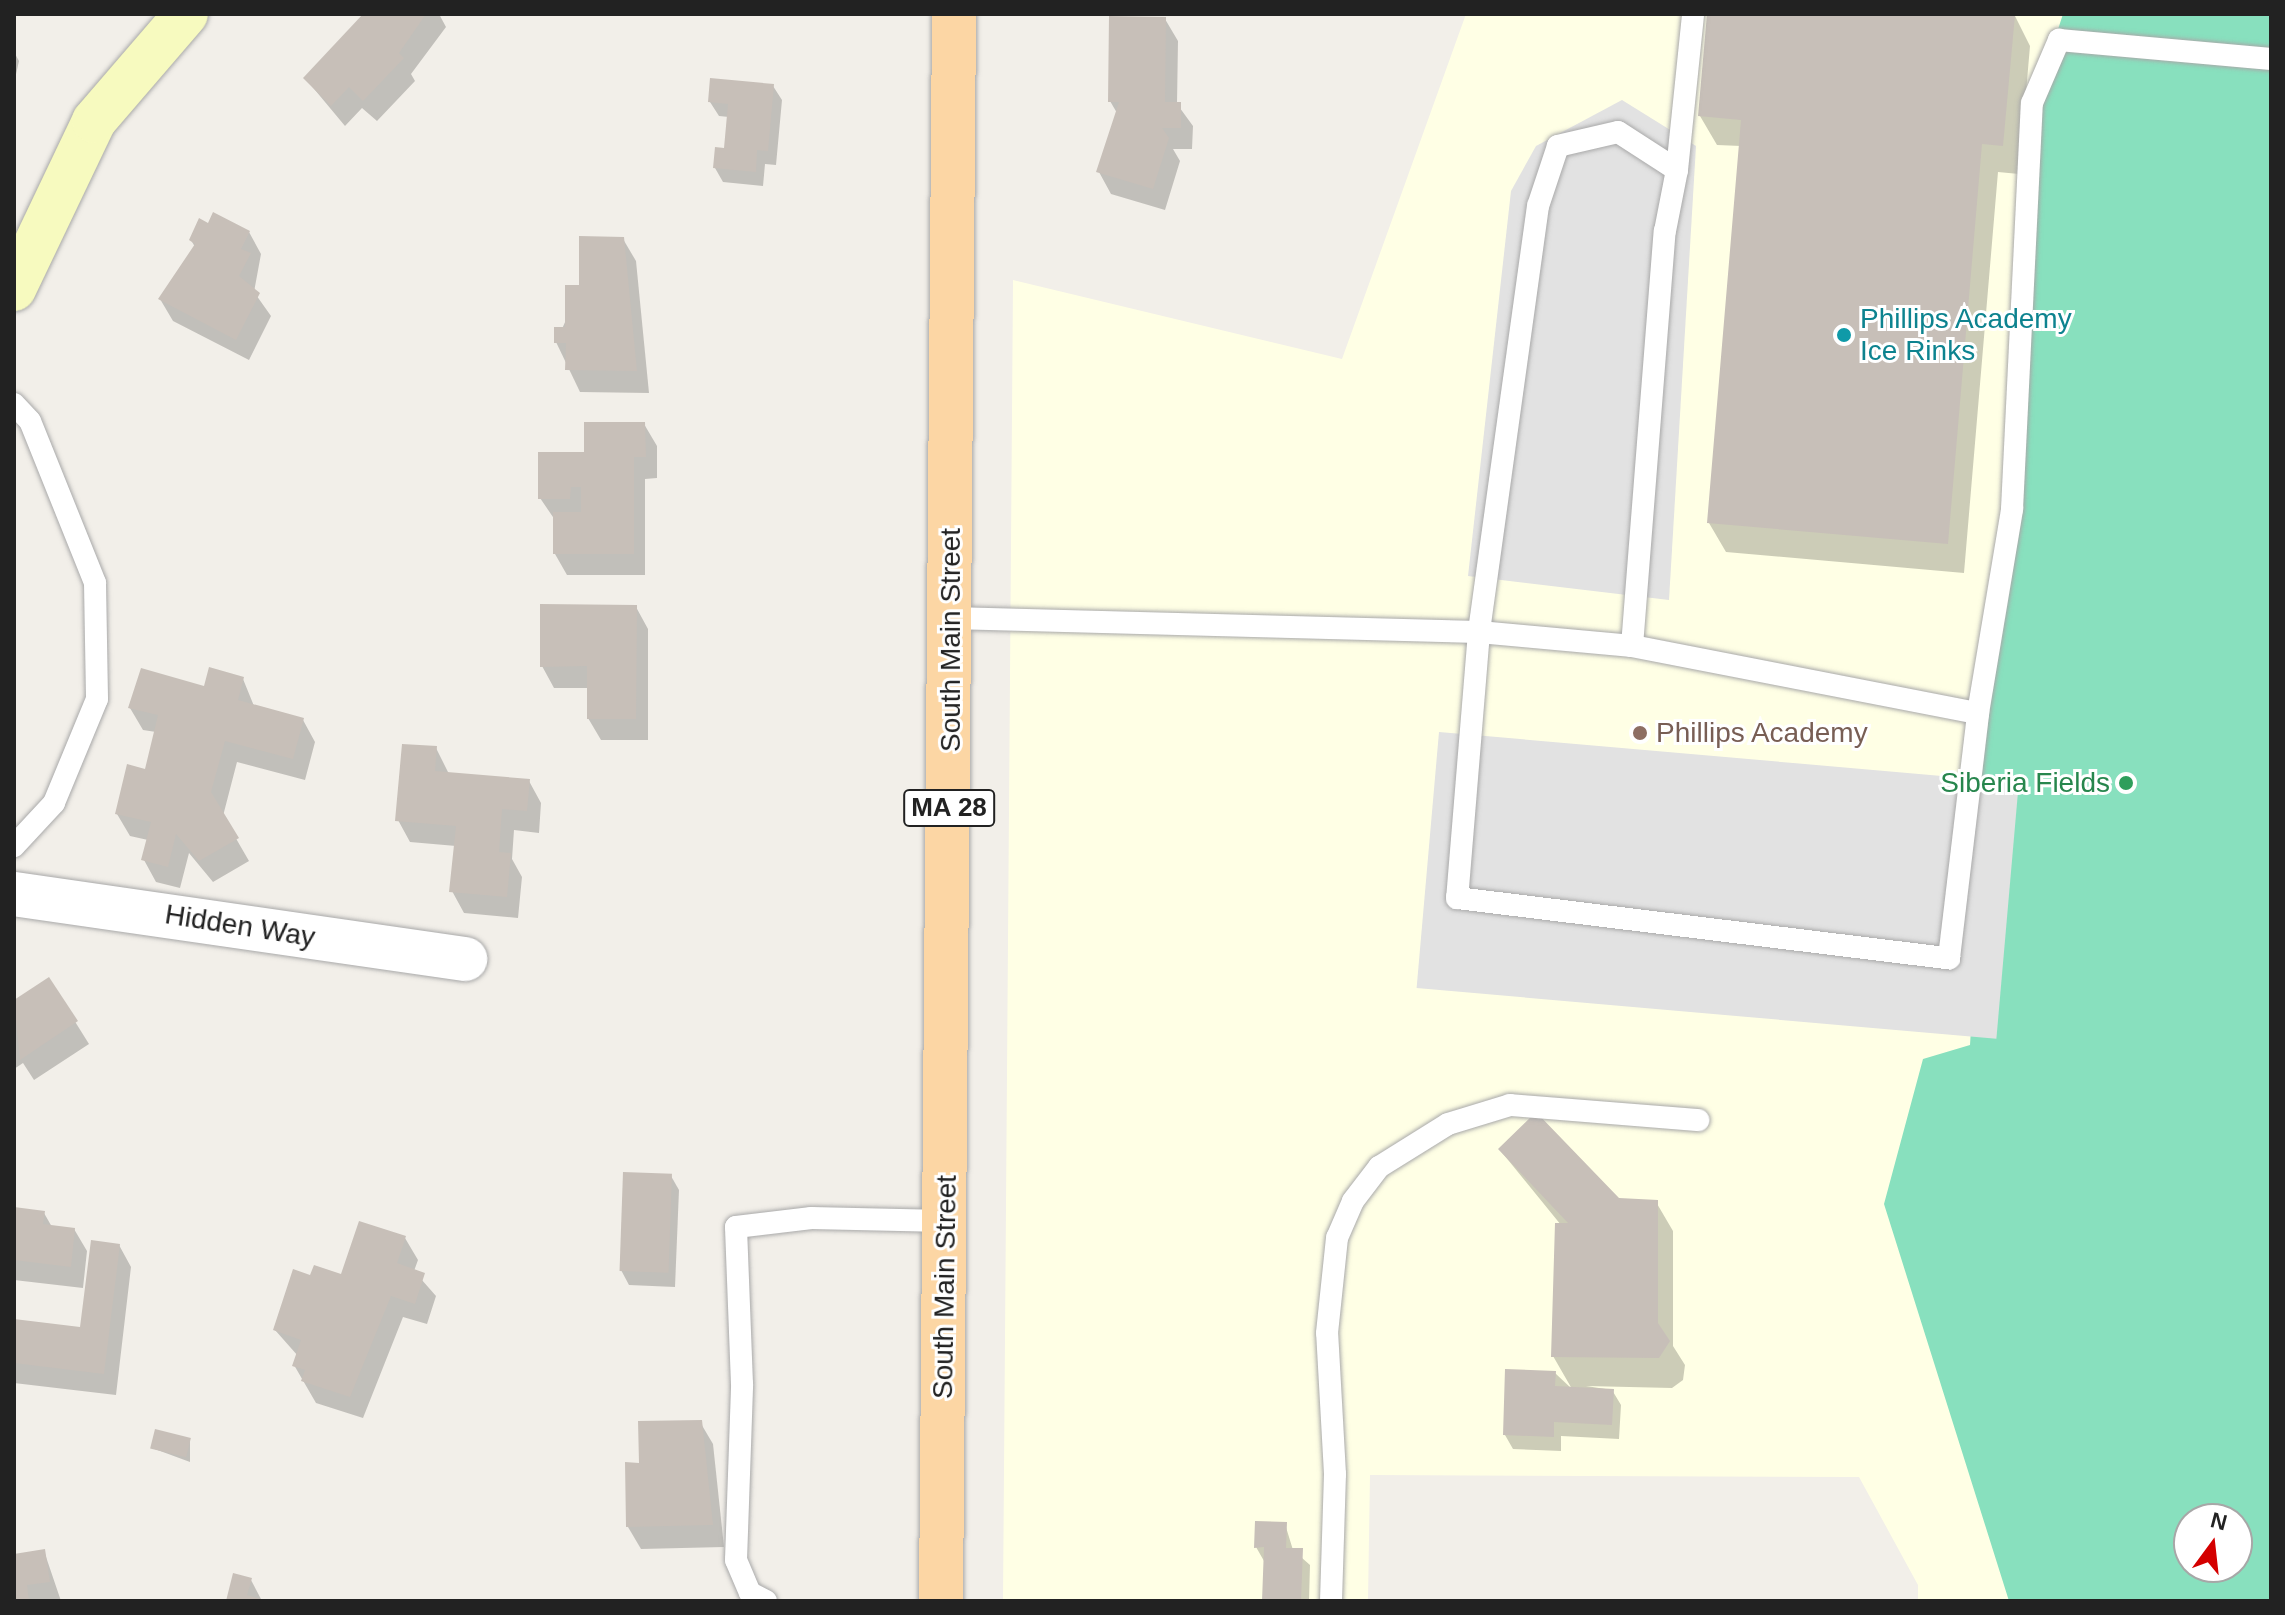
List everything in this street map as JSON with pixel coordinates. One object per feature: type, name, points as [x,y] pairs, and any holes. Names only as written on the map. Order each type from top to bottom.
[{"type":"main road","name":"South Main Street","points":[[941,1601],[954,14]]},
{"type":"street","points":[[14,289],[24,243],[94,121],[186,14]]},
{"type":"street","name":"Hidden Way","points":[[14,894],[465,959]]},
{"type":"lane","points":[[1632,646],[1665,231],[1677,170],[1693,14]]},
{"type":"lane","points":[[1677,170],[1618,132],[1558,146],[1538,206],[1479,632],[1457,898],[1949,958],[1978,713],[2012,509],[2032,103],[2059,40],[2271,59]]},
{"type":"lane","points":[[14,404],[30,421],[95,583],[97,699],[54,803],[14,846]]},
{"type":"lane","points":[[951,618],[1479,632],[1632,646],[1978,713]]},
{"type":"lane","points":[[1331,1601],[1335,1474],[1327,1333],[1337,1238],[1353,1201],[1379,1167],[1448,1124],[1510,1105],[1698,1120]]},
{"type":"lane","points":[[766,1601],[750,1593],[736,1560],[742,1384],[736,1227],[811,1218],[945,1221]]},
{"type":"shaded area","name":"Phillips Academy","points":[[1466,14],[2271,14],[2271,1601],[1918,1601],[1918,1585],[1859,1477],[1370,1475],[1368,1601],[1003,1601],[1013,280],[1342,359]]},
{"type":"shaded area","points":[[1622,100],[1696,146],[1669,600],[1468,576],[1511,191],[1536,146]]},
{"type":"shaded area","points":[[1439,732],[2019,783],[1996,1039],[1417,988]]},
{"type":"green space","name":"Siberia Fields","points":[[2063,14],[2271,14],[2271,1601],[2009,1601],[1884,1204],[1923,1059],[1970,1045],[1982,853],[1978,713],[1998,561],[2034,103]]},
{"type":"building","points":[[363,14],[426,14],[399,53],[404,58],[363,101],[349,87],[331,106],[303,78]]},
{"type":"building","name":"Phillips Academy Ice Rinks","points":[[1707,14],[2015,15],[2003,146],[1982,144],[1948,544],[1707,523],[1741,120],[1698,116]]},
{"type":"building","points":[[1109,16],[1166,17],[1165,102],[1181,102],[1181,128],[1162,128],[1169,138],[1153,189],[1096,172],[1119,102],[1108,102]]},
{"type":"building","points":[[710,78],[774,84],[768,151],[757,150],[756,172],[713,168],[715,147],[724,148],[728,104],[708,102]]},
{"type":"building","points":[[213,212],[250,231],[241,249],[251,253],[239,276],[260,293],[236,340],[158,299],[195,244],[189,240],[199,218],[208,223]]},
{"type":"building","points":[[579,236],[624,237],[637,371],[565,370],[566,343],[554,343],[554,327],[565,327],[565,285],[579,285]]},
{"type":"building","points":[[584,422],[645,422],[646,457],[634,457],[634,554],[553,554],[553,512],[581,512],[581,487],[571,487],[570,499],[538,499],[538,452],[584,452]]},
{"type":"building","points":[[540,604],[637,605],[636,719],[587,719],[587,666],[540,667]]},
{"type":"building","points":[[209,667],[244,677],[238,700],[304,718],[293,759],[225,741],[211,792],[239,838],[199,861],[176,834],[168,867],[141,860],[151,822],[115,814],[127,764],[145,769],[158,715],[128,708],[141,668],[204,686]]},
{"type":"building","points":[[402,744],[437,746],[435,771],[530,779],[527,811],[502,809],[499,852],[511,853],[507,897],[449,892],[456,826],[395,821]]},
{"type":"building","points":[[49,977],[78,1021],[20,1060],[14,1000]]},
{"type":"building","points":[[1536,1112],[1619,1198],[1658,1200],[1658,1323],[1670,1341],[1659,1358],[1551,1357],[1555,1223],[1568,1223],[1498,1149]]},
{"type":"building","points":[[623,1172],[672,1174],[669,1273],[620,1271]]},
{"type":"building","points":[[14,1207],[45,1211],[43,1224],[75,1228],[71,1267],[14,1260]]},
{"type":"building","points":[[359,1221],[406,1236],[397,1263],[425,1273],[415,1304],[391,1296],[350,1397],[301,1381],[305,1370],[292,1366],[301,1340],[273,1330],[293,1269],[310,1275],[314,1265],[341,1274]]},
{"type":"building","points":[[91,1240],[120,1244],[104,1374],[14,1363],[14,1319],[80,1327]]},
{"type":"building","points":[[1505,1369],[1556,1371],[1555,1386],[1614,1389],[1612,1425],[1554,1422],[1554,1437],[1503,1435]]},
{"type":"building","points":[[702,1420],[713,1525],[626,1527],[625,1462],[639,1463],[638,1421]]},
{"type":"building","points":[[155,1429],[191,1438],[186,1457],[150,1448]]},
{"type":"building","points":[[1255,1521],[1287,1522],[1286,1548],[1303,1548],[1301,1601],[1262,1601],[1264,1547],[1254,1548]]},
{"type":"building","points":[[45,1549],[50,1582],[27,1585],[29,1601],[14,1601],[14,1554]]},
{"type":"building","points":[[233,1573],[252,1578],[247,1595],[266,1601],[226,1601]]},
{"type":"place","name":"Phillips Academy Ice Rinks","points":[[1844,335]]},
{"type":"place","name":"Phillips Academy","points":[[1640,733]]},
{"type":"place","name":"Siberia Fields","points":[[2126,783]]}]
